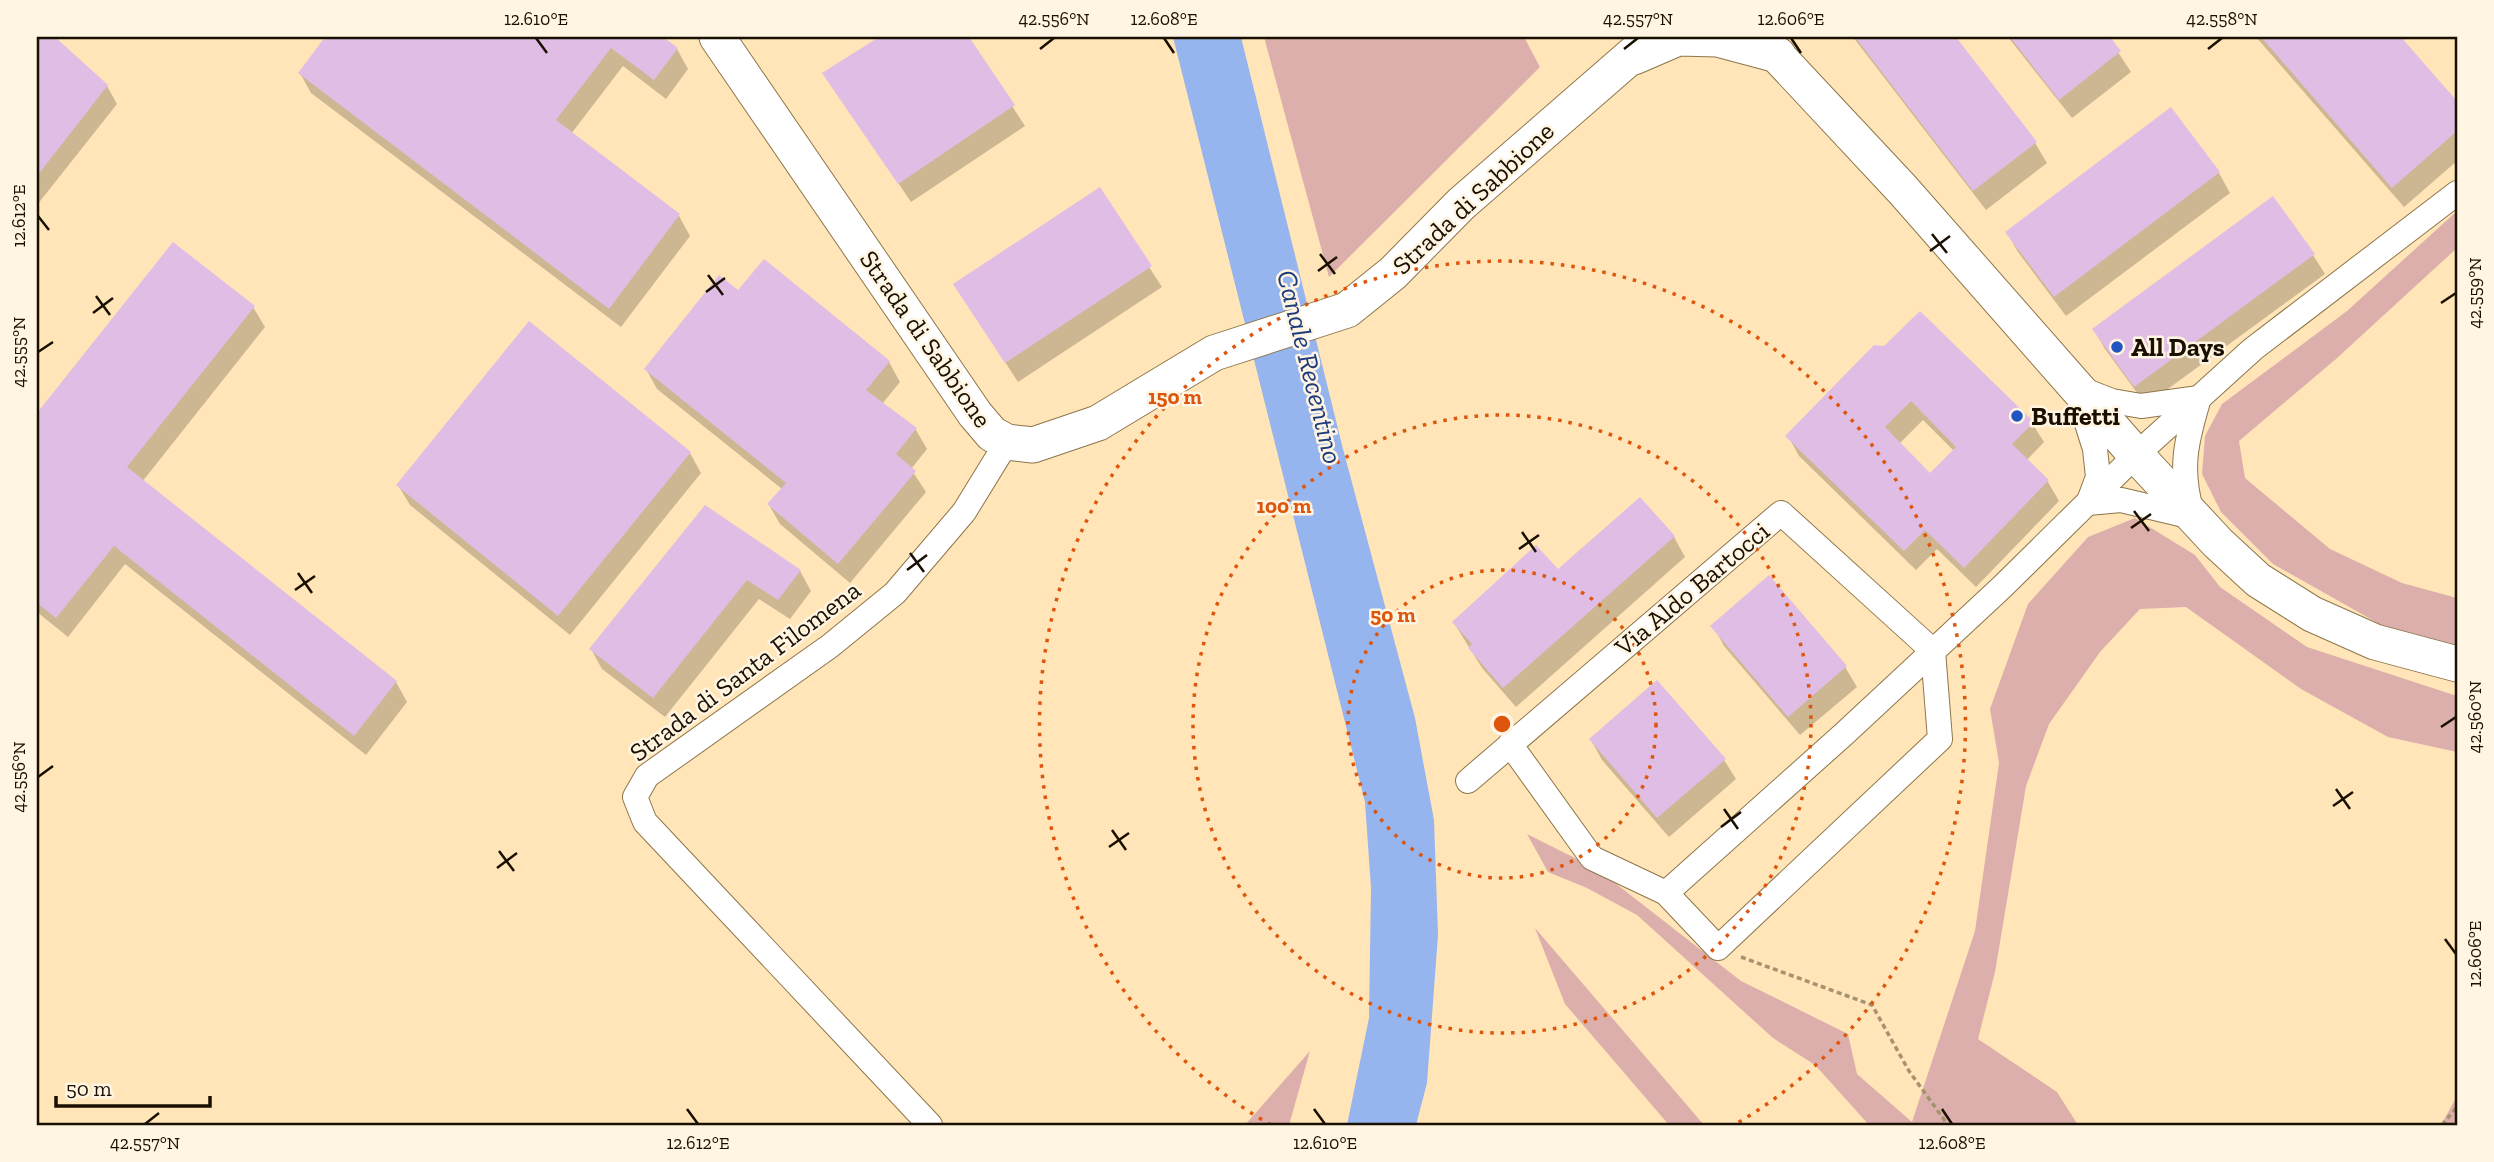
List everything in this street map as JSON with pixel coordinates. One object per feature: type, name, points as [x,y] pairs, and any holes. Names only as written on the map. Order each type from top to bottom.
[{"type":"main road","name":"Strada di Sabbione","points":[[717,37],[975,414],[992,434],[1007,442],[1033,445],[1098,423],[1214,353],[1347,310],[1393,273],[1461,204],[1653,37]]},
{"type":"main road","points":[[1624,61],[1678,38],[1770,43],[1939,230],[2136,455],[2218,543],[2258,580],[2312,614],[2375,642],[2457,664]]},
{"type":"street","points":[[2402,236],[2457,180]]},
{"type":"street","points":[[1667,892],[1933,651],[2136,455],[2253,349],[2457,193]]},
{"type":"street","points":[[2075,387],[2112,401],[2141,406],[2199,398]]},
{"type":"street","points":[[2075,387],[2095,449],[2098,477],[2088,503]]},
{"type":"street","points":[[2088,503],[2121,500],[2193,517],[2186,491],[2185,445],[2199,398]]},
{"type":"street","name":"Strada di Santa Filomena","points":[[930,1125],[645,822],[635,797],[648,776],[830,646],[895,593],[964,512],[1007,442]]},
{"type":"street","name":"Via Aldo Bartocci","points":[[1468,781],[1781,513],[1933,651]]},
{"type":"street","points":[[1510,744],[1592,858],[1667,892],[1718,948],[1940,739],[1933,651]]},
{"type":"path","points":[[1718,948],[1872,1006],[1909,1072],[1948,1125]]},
{"type":"path","points":[[2442,1125],[2457,1107]]},
{"type":"shaded area","points":[[1264,37],[1524,37],[1540,67],[1329,277]]},
{"type":"shaded area","points":[[2457,211],[2457,248],[2336,359],[2239,441],[2245,478],[2330,549],[2402,583],[2457,598],[2457,647],[2390,630],[2273,564],[2221,512],[2202,474],[2205,436],[2222,404],[2347,311]]},
{"type":"shaded area","points":[[2135,518],[2195,555],[2220,587],[2307,647],[2457,696],[2457,752],[2388,737],[2301,689],[2186,607],[2140,609],[2100,652],[2049,724],[2026,786],[1995,972],[1978,1039],[2057,1092],[2078,1125],[1869,1125],[1815,1065],[1773,1038],[1637,915],[1587,888],[1548,872],[1527,834],[1597,869],[1741,981],[1848,1034],[1857,1074],[1912,1122],[1975,931],[1999,763],[1990,709],[2028,604],[2088,537]]},
{"type":"shaded area","points":[[1535,928],[1704,1125],[1669,1125],[1565,1004]]},
{"type":"shaded area","points":[[1310,1051],[1289,1125],[1245,1125]]},
{"type":"shaded area","points":[[2457,1096],[2457,1125],[2441,1125]]},
{"type":"water","name":"Canale Recentino","points":[[1173,37],[1241,37],[1343,449],[1415,718],[1434,820],[1438,935],[1427,1083],[1416,1125],[1347,1125],[1369,1018],[1371,888],[1365,802]]},
{"type":"building","points":[[37,37],[55,37],[108,85],[37,176]]},
{"type":"building","points":[[325,37],[663,37],[678,48],[654,80],[611,48],[556,120],[680,214],[609,309],[298,73]]},
{"type":"building","points":[[879,37],[969,37],[1015,105],[898,184],[822,73]]},
{"type":"building","points":[[1855,37],[1956,37],[2037,142],[1973,191]]},
{"type":"building","points":[[2010,37],[2110,37],[2121,51],[2059,100]]},
{"type":"building","points":[[2261,37],[2401,37],[2457,101],[2457,131],[2392,188]]},
{"type":"building","points":[[2171,107],[2220,172],[2054,297],[2005,232]]},
{"type":"building","points":[[1100,187],[1152,266],[1005,363],[953,284]]},
{"type":"building","points":[[2273,196],[2315,254],[2134,387],[2092,329]]},
{"type":"building","points":[[173,242],[255,306],[127,467],[397,681],[354,736],[114,546],[56,618],[37,603],[37,413]]},
{"type":"building","points":[[764,259],[890,361],[866,390],[917,428],[896,454],[916,471],[838,564],[767,504],[786,483],[644,369],[719,275],[738,290]]},
{"type":"building","points":[[1920,311],[2034,422],[2012,444],[2049,480],[1964,568],[1925,530],[1904,551],[1785,436],[1874,345],[1884,346]],"holes":[[[1911,401],[1956,447],[1930,473],[1885,427]]]},
{"type":"building","points":[[529,321],[691,452],[558,616],[396,485]]},
{"type":"building","points":[[1640,497],[1675,536],[1503,688],[1468,648],[1472,644],[1452,622],[1536,545],[1558,569]]},
{"type":"building","points":[[705,505],[801,570],[778,600],[747,580],[653,698],[589,649]]},
{"type":"building","points":[[1769,575],[1847,666],[1788,717],[1710,626]]},
{"type":"building","points":[[1657,680],[1726,759],[1657,818],[1589,739]]},
{"type":"place","name":"All Days","points":[[2117,347]]},
{"type":"place","name":"Buffetti","points":[[2017,416]]}]
